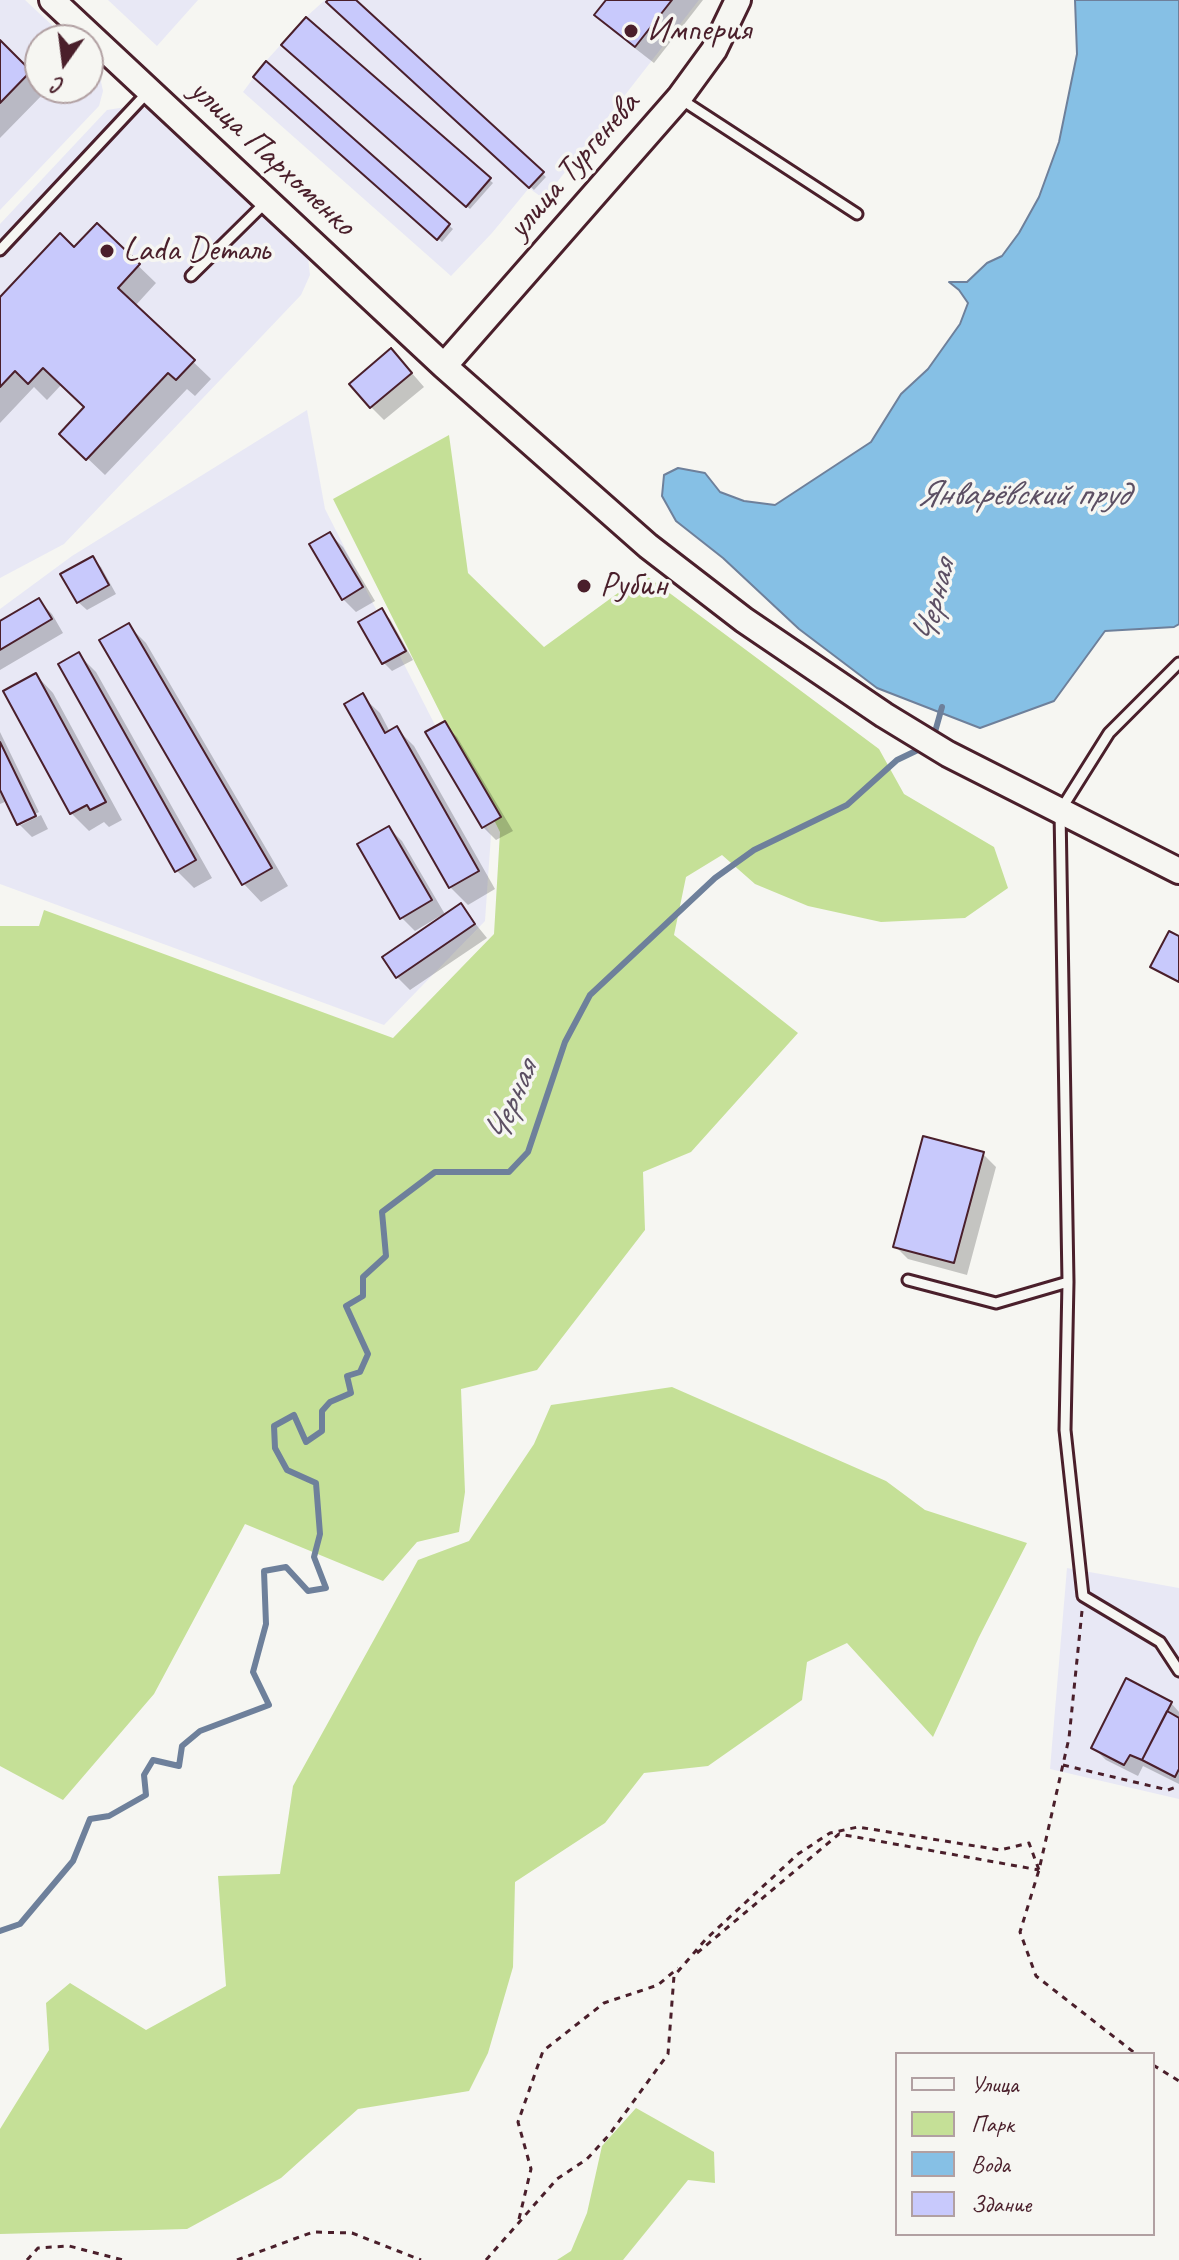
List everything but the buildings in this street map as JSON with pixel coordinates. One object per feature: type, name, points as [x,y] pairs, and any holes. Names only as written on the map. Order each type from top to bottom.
[{"type":"street","name":"улица Пархоменко","points":[[52,0],[444,366],[648,546],[744,620],[884,715],[948,754],[1179,871]]},
{"type":"street","name":"улица Тургенева","points":[[444,366],[679,98],[714,50],[738,0]]},
{"type":"lane","points":[[0,250],[150,90]]},
{"type":"lane","points":[[679,98],[857,214]]},
{"type":"lane","points":[[191,276],[268,201]]},
{"type":"lane","points":[[1179,663],[1109,733],[1060,811],[1068,1282],[1065,1430],[1083,1596],[1160,1642],[1179,1671]]},
{"type":"lane","points":[[908,1280],[996,1303],[1068,1282]]},
{"type":"path","points":[[1083,1596],[1069,1738],[1039,1870],[1020,1932],[1036,1976],[1133,2052]]},
{"type":"path","points":[[1063,1765],[1168,1790],[1179,1786]]},
{"type":"path","points":[[518,2221],[557,2179],[587,2159],[609,2135],[668,2054],[674,1976],[706,1939],[798,1854],[830,1833],[858,1827],[1000,1850],[1029,1843],[1039,1870]]},
{"type":"path","points":[[486,2260],[517,2227],[531,2169],[518,2122],[543,2051],[604,2003],[658,1985],[839,1834],[1039,1870]]},
{"type":"path","points":[[1155,2066],[1179,2081]]},
{"type":"path","points":[[237,2260],[313,2232],[352,2233],[421,2260]]},
{"type":"path","points":[[27,2260],[38,2248],[69,2246],[123,2260]]},
{"type":"shaded area","points":[[0,0],[25,0],[51,24],[24,24],[24,104],[100,104],[0,210]]},
{"type":"shaded area","points":[[108,0],[198,0],[157,46]]},
{"type":"shaded area","points":[[325,0],[699,0],[544,199],[529,188],[451,276],[243,92],[266,61]]},
{"type":"shaded area","points":[[150,108],[308,257],[310,275],[301,295],[64,544],[0,578],[0,224],[107,110]]},
{"type":"shaded area","points":[[307,410],[325,509],[491,835],[485,921],[384,1025],[0,884],[0,609],[72,556]]},
{"type":"shaded area","points":[[1067,1568],[1179,1588],[1179,1799],[1050,1769]]},
{"type":"green space","points":[[449,435],[468,573],[544,647],[644,574],[879,749],[904,794],[994,847],[1008,888],[965,918],[881,922],[808,906],[755,884],[722,855],[686,877],[674,935],[798,1033],[691,1152],[643,1172],[645,1230],[537,1370],[461,1389],[465,1492],[459,1532],[417,1542],[383,1581],[245,1524],[154,1694],[63,1800],[0,1766],[0,926],[39,926],[44,910],[393,1038],[494,934],[500,832],[333,499]]},
{"type":"green space","points":[[672,1387],[886,1481],[925,1510],[1027,1543],[933,1737],[847,1643],[807,1662],[802,1700],[708,1766],[644,1773],[605,1823],[515,1882],[513,1967],[488,2053],[469,2091],[358,2109],[281,2178],[187,2229],[0,2234],[0,2129],[49,2050],[46,2003],[70,1983],[146,2030],[226,1986],[218,1876],[280,1874],[293,1786],[418,1560],[469,1541],[534,1444],[551,1405]]},
{"type":"green space","points":[[636,2108],[714,2152],[715,2183],[688,2180],[623,2260],[557,2260],[571,2251],[587,2213],[602,2146]]},
{"type":"water","name":"Январёвский пруд","points":[[1075,0],[1179,0],[1179,624],[1174,627],[1105,631],[1054,701],[980,728],[877,688],[799,629],[723,558],[676,521],[662,496],[664,475],[678,468],[705,473],[720,492],[744,501],[775,505],[871,442],[901,394],[928,369],[960,324],[968,303],[949,282],[967,282],[987,263],[1002,256],[1039,197],[1059,142],[1077,54]]},
{"type":"waterway","name":"Черная","points":[[933,739],[942,707]]},
{"type":"waterway","name":"Черная","points":[[0,1931],[20,1924],[73,1861],[90,1819],[109,1816],[146,1795],[144,1775],[153,1760],[179,1766],[182,1746],[200,1731],[269,1705],[253,1672],[266,1624],[264,1571],[286,1567],[308,1591],[326,1588],[314,1557],[320,1534],[316,1483],[287,1470],[275,1448],[274,1426],[294,1415],[306,1442],[322,1431],[322,1411],[330,1402],[351,1393],[347,1376],[360,1372],[368,1354],[346,1306],[363,1296],[363,1277],[386,1256],[382,1212],[435,1172],[509,1172],[528,1152],[565,1042],[590,995],[715,878],[754,850],[847,805],[897,760],[922,748]]},
{"type":"place","name":"Империя","points":[[631,31]]},
{"type":"place","name":"Lada Dеталь","points":[[107,251]]},
{"type":"place","name":"Рубин","points":[[584,586]]}]
